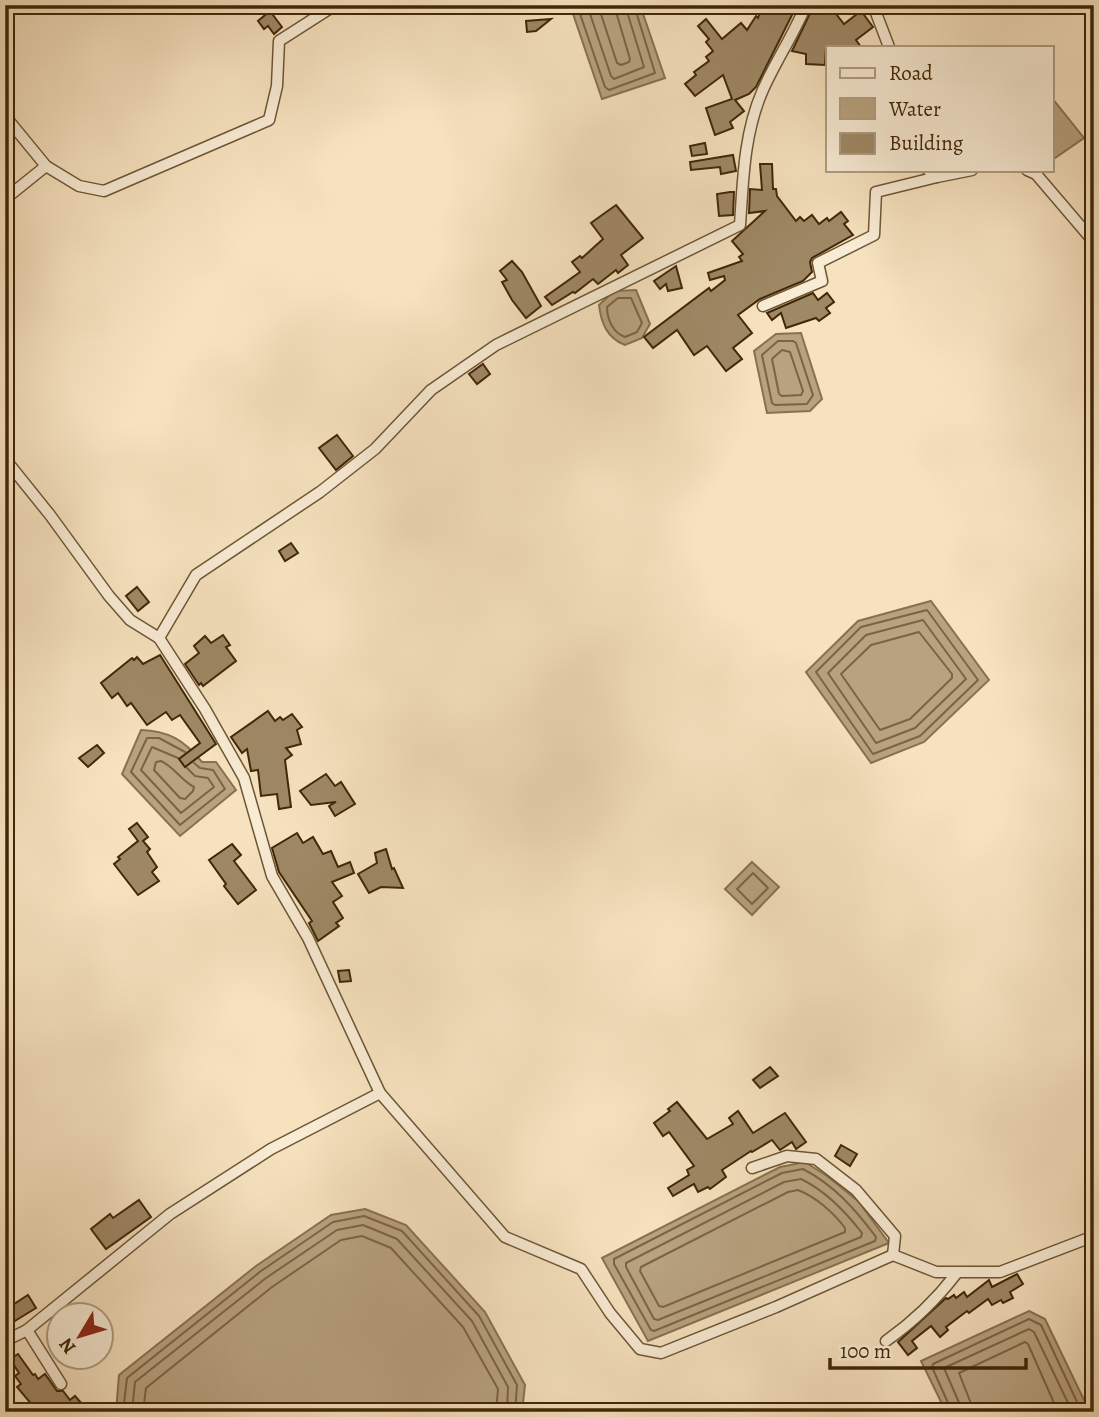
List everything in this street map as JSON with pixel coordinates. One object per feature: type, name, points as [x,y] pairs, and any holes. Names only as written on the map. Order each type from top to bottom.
[{"type":"street","points":[[5,116],[46,166],[79,187],[104,191],[269,120],[277,86],[279,41],[339,5]]},
{"type":"street","points":[[159,638],[196,575],[342,475],[374,449],[431,390],[496,345],[740,225],[746,146],[762,93],[806,5]]},
{"type":"street","points":[[873,5],[889,46]]},
{"type":"street","points":[[5,199],[46,166]]},
{"type":"street","points":[[763,306],[822,281],[818,263],[874,235],[876,192],[932,174],[952,172]]},
{"type":"street","points":[[1031,172],[1094,242]]},
{"type":"street","points":[[5,459],[109,596],[130,620],[159,638],[205,709],[244,778],[272,876],[308,938],[380,1093],[505,1237],[581,1269],[610,1313],[640,1349],[662,1353],[776,1307],[893,1255],[936,1272],[1000,1272],[1094,1236]]},
{"type":"street","points":[[5,1341],[27,1330],[170,1214],[271,1149],[380,1093]]},
{"type":"street","points":[[752,1168],[787,1156],[816,1159],[856,1190],[895,1236],[893,1255]]},
{"type":"street","points":[[886,1341],[908,1326],[956,1274]]},
{"type":"street","points":[[27,1330],[61,1384]]},
{"type":"water","points":[[570,5],[640,5],[665,78],[602,99]]},
{"type":"water","points":[[1054,100],[1084,138],[1054,159]]},
{"type":"water","points":[[636,290],[650,324],[642,338],[625,345],[606,329],[599,305],[614,291]]},
{"type":"water","points":[[801,333],[822,399],[810,411],[767,413],[754,351],[776,334]]},
{"type":"water","points":[[931,601],[989,680],[924,742],[871,763],[806,672],[858,621]]},
{"type":"water","points":[[141,730],[168,735],[182,742],[202,762],[216,762],[236,790],[180,836],[122,774]]},
{"type":"water","points":[[752,862],[779,887],[752,915],[725,889]]},
{"type":"water","points":[[805,1162],[858,1201],[889,1243],[648,1341],[602,1258],[780,1167]]},
{"type":"water","points":[[365,1209],[406,1225],[485,1312],[525,1385],[522,1412],[116,1412],[119,1375],[256,1266],[331,1215]]},
{"type":"water","points":[[1029,1311],[1045,1319],[1086,1404],[1084,1412],[946,1412],[921,1361]]},
{"type":"building","points":[[763,5],[797,5],[756,87],[749,94],[735,100],[744,111],[730,122],[733,128],[715,135],[706,108],[732,99],[723,75],[695,96],[685,84],[696,75],[694,72],[709,61],[706,57],[713,51],[706,42],[709,39],[698,26],[706,19],[722,39],[741,23],[747,30],[756,16],[758,18]]},
{"type":"building","points":[[814,5],[829,5],[844,24],[861,11],[873,27],[856,40],[860,46],[826,46],[825,65],[806,64],[806,54],[792,51]]},
{"type":"building","points":[[270,11],[282,27],[274,34],[268,26],[264,29],[258,21]]},
{"type":"building","points":[[551,19],[536,31],[527,32],[526,21]]},
{"type":"building","points":[[705,143],[707,154],[692,156],[690,146]]},
{"type":"building","points":[[733,155],[736,171],[721,174],[720,167],[691,170],[690,162]]},
{"type":"building","points":[[760,164],[772,164],[773,189],[776,189],[777,196],[796,221],[800,217],[804,221],[812,215],[819,224],[827,218],[829,221],[841,212],[848,221],[844,224],[853,235],[812,258],[812,272],[803,281],[760,299],[738,315],[752,333],[733,348],[742,359],[726,371],[707,346],[694,355],[677,330],[653,348],[644,337],[709,288],[711,291],[725,280],[724,276],[710,280],[708,273],[742,261],[739,257],[743,254],[732,241],[765,211],[749,213],[750,189],[762,190]]},
{"type":"building","points":[[734,192],[733,215],[719,216],[717,194]]},
{"type":"building","points":[[616,205],[643,238],[621,255],[628,265],[618,273],[616,270],[598,284],[593,279],[575,293],[552,305],[545,297],[580,272],[572,262],[580,256],[582,258],[603,239],[591,223]]},
{"type":"building","points":[[512,261],[522,272],[541,306],[526,318],[502,282],[507,280],[500,271]]},
{"type":"building","points":[[676,266],[682,288],[668,291],[666,284],[660,289],[654,281]]},
{"type":"building","points":[[813,293],[818,300],[827,293],[834,302],[826,308],[830,313],[819,321],[816,318],[786,328],[781,313],[772,320],[767,313]]},
{"type":"building","points":[[483,364],[490,374],[477,384],[469,374]]},
{"type":"building","points":[[337,435],[353,456],[336,470],[319,448]]},
{"type":"building","points":[[291,543],[298,553],[285,561],[279,551]]},
{"type":"building","points":[[137,587],[149,602],[138,611],[126,596]]},
{"type":"building","points":[[223,635],[230,645],[226,647],[236,661],[203,686],[201,683],[199,685],[185,664],[199,653],[194,646],[205,636],[211,643]]},
{"type":"building","points":[[160,655],[216,744],[185,767],[179,759],[200,743],[180,715],[172,720],[166,712],[147,725],[131,703],[127,706],[118,693],[112,698],[101,683],[132,658],[134,660],[137,657],[143,664]]},
{"type":"building","points":[[268,711],[275,721],[280,717],[283,720],[292,714],[302,727],[297,730],[301,744],[286,748],[292,755],[285,760],[291,807],[279,809],[277,794],[261,796],[258,770],[251,771],[247,749],[242,753],[231,737]]},
{"type":"building","points":[[97,745],[104,753],[88,767],[79,758]]},
{"type":"building","points":[[326,774],[335,786],[341,782],[355,804],[335,816],[329,806],[336,802],[311,805],[300,791]]},
{"type":"building","points":[[137,823],[148,837],[143,841],[150,849],[147,852],[157,867],[152,872],[159,881],[138,895],[114,864],[120,859],[118,857],[138,841],[129,829]]},
{"type":"building","points":[[297,833],[303,843],[313,837],[323,854],[331,851],[338,867],[350,862],[354,873],[332,882],[342,896],[333,902],[343,918],[336,923],[339,926],[318,941],[309,923],[312,921],[279,872],[272,848]]},
{"type":"building","points":[[232,844],[241,855],[234,861],[256,890],[238,904],[209,860]]},
{"type":"building","points":[[386,849],[392,869],[394,868],[403,888],[381,887],[369,893],[358,874],[377,863],[375,853]]},
{"type":"building","points":[[349,970],[351,981],[340,982],[338,971]]},
{"type":"building","points":[[770,1067],[778,1076],[760,1088],[753,1080]]},
{"type":"building","points":[[677,1102],[707,1139],[733,1124],[729,1118],[738,1111],[753,1133],[785,1113],[806,1142],[796,1149],[792,1142],[780,1150],[772,1140],[722,1170],[726,1177],[710,1189],[708,1187],[698,1192],[694,1184],[673,1196],[668,1188],[689,1175],[687,1170],[694,1166],[669,1132],[663,1136],[654,1123]]},
{"type":"building","points":[[841,1145],[857,1154],[850,1166],[835,1156]]},
{"type":"building","points":[[139,1200],[151,1217],[106,1249],[91,1229],[110,1214],[113,1218]]},
{"type":"building","points":[[1017,1274],[1023,1284],[1010,1292],[1013,1298],[992,1305],[988,1299],[946,1327],[948,1330],[940,1337],[931,1326],[912,1341],[917,1348],[908,1355],[898,1342],[946,1298],[954,1295],[956,1298],[964,1292],[967,1297],[989,1280],[992,1287]]},
{"type":"building","points":[[28,1295],[36,1308],[5,1327],[5,1310]]},
{"type":"building","points":[[18,1354],[33,1375],[38,1379],[45,1374],[57,1391],[63,1391],[70,1400],[75,1396],[89,1412],[38,1412],[17,1387],[21,1384],[15,1376],[19,1373],[10,1359]]}]
